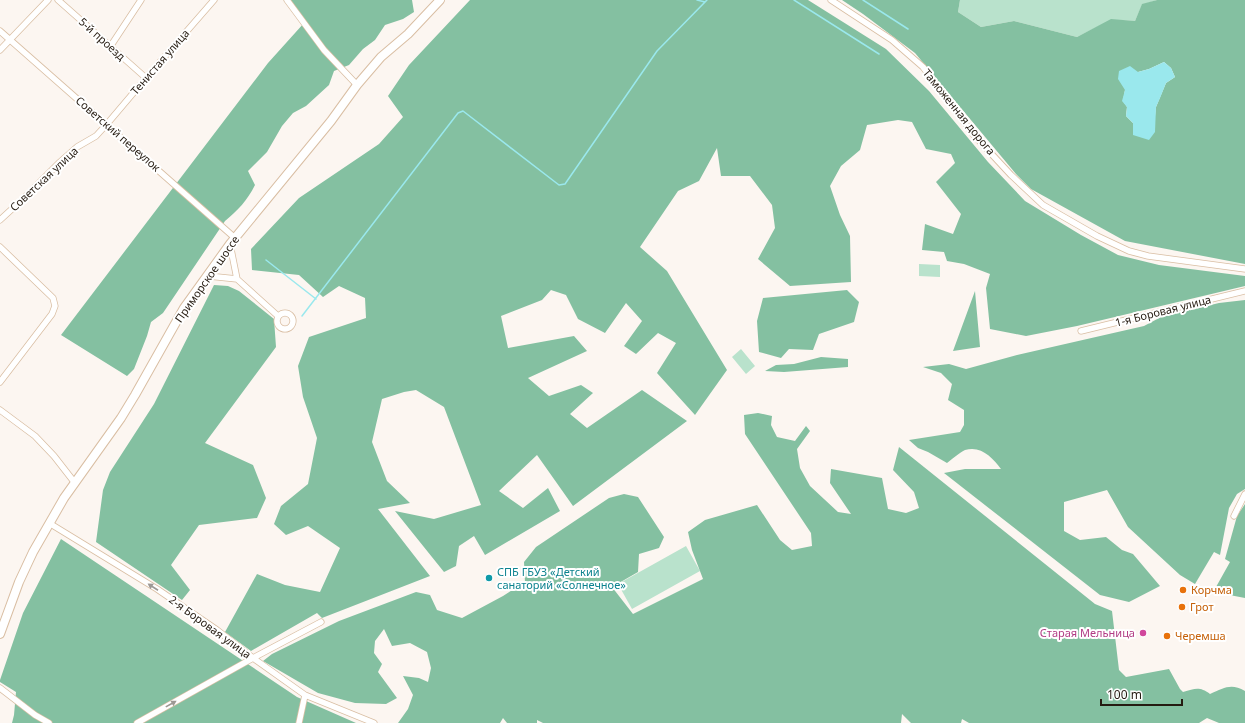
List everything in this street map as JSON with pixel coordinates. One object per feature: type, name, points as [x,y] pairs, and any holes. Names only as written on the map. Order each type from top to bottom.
[{"type":"main road","name":"Приморское шоссе","points":[[0,634],[19,582],[49,522],[64,498],[121,418],[184,308],[233,241],[330,121],[357,85],[381,57],[408,34],[440,0]]},
{"type":"street","points":[[0,50],[48,0]]},
{"type":"street","name":"5-й проезд","points":[[58,0],[146,78]]},
{"type":"street","points":[[110,46],[141,0]]},
{"type":"street","name":"Тенистая улица","points":[[107,124],[214,0]]},
{"type":"street","points":[[287,0],[324,50],[357,85]]},
{"type":"street","name":"Таможенная дорога","points":[[831,0],[892,40],[923,67],[973,134],[1043,205],[1097,236],[1129,251],[1148,256],[1245,269]]},
{"type":"street","name":"Советский переулок","points":[[0,30],[107,124],[233,241]]},
{"type":"street","name":"Советская улица","points":[[0,220],[60,162],[77,147],[96,136],[107,124]]},
{"type":"street","points":[[233,241],[237,279]]},
{"type":"street","points":[[0,247],[52,298],[55,306],[52,314],[0,382]]},
{"type":"street","points":[[208,276],[237,279],[278,316]]},
{"type":"street","name":"1-я Боровая улица","points":[[1081,331],[1245,291]]},
{"type":"street","points":[[0,410],[35,436],[54,456],[75,483]]},
{"type":"street","points":[[1234,516],[1245,494]]},
{"type":"street","name":"2-я Боровая улица","points":[[49,522],[157,590],[217,630],[253,658],[306,695],[374,723]]},
{"type":"street","points":[[137,723],[321,622]]},
{"type":"street","points":[[0,688],[35,715],[49,723]]},
{"type":"street","points":[[299,723],[306,695]]},
{"type":"green space","points":[[287,0],[412,0],[414,12],[403,19],[385,25],[375,40],[363,49],[349,65],[334,71],[329,85],[306,106],[293,113],[282,126],[267,152],[248,171],[255,185],[249,196],[225,221],[163,313],[151,322],[134,369],[127,376],[61,335],[268,63],[304,23]]},
{"type":"green space","points":[[470,0],[808,0],[886,49],[929,91],[988,162],[1025,201],[1081,235],[1118,255],[1159,265],[1245,276],[1245,286],[1077,326],[1026,336],[990,329],[986,288],[990,274],[964,264],[947,261],[944,252],[922,250],[925,224],[953,234],[961,214],[936,182],[955,163],[951,154],[926,149],[912,122],[898,120],[867,125],[860,150],[841,166],[830,186],[840,215],[850,236],[851,282],[790,286],[758,259],[775,228],[772,205],[750,176],[721,176],[717,148],[699,181],[678,191],[640,247],[667,271],[727,370],[695,415],[657,373],[676,343],[658,333],[636,354],[624,346],[642,321],[626,303],[605,333],[578,319],[566,295],[551,290],[542,300],[501,316],[508,348],[574,336],[587,351],[528,378],[549,396],[581,385],[593,393],[570,414],[587,428],[642,390],[687,421],[573,506],[537,455],[499,491],[523,508],[548,488],[560,511],[485,555],[474,536],[459,546],[456,566],[444,572],[395,511],[434,519],[481,505],[444,407],[416,390],[382,399],[372,442],[387,481],[410,503],[378,509],[430,576],[322,618],[317,613],[251,651],[225,632],[257,574],[285,585],[320,592],[340,548],[308,526],[286,535],[274,524],[281,506],[308,484],[317,438],[303,397],[298,366],[309,337],[366,318],[365,298],[339,286],[323,297],[299,275],[252,270],[251,249],[299,198],[379,144],[403,117],[388,96],[409,65]]},
{"type":"green space","points":[[842,0],[960,0],[958,12],[981,27],[1014,21],[1077,37],[1111,19],[1135,21],[1142,4],[1157,0],[1245,0],[1245,264],[1125,241],[1031,189],[1016,174],[915,53]],"holes":[[[1164,62],[1171,68],[1175,77],[1166,83],[1156,107],[1155,116],[1133,135],[1133,123],[1126,116],[1127,107],[1123,101],[1125,90],[1138,72]]]},
{"type":"green space","points":[[960,0],[1157,0],[1142,5],[1135,21],[1111,20],[1077,37],[1014,21],[981,27],[958,12]]},
{"type":"green space","points":[[919,264],[940,265],[940,277],[919,276]]},
{"type":"green space","points":[[214,285],[228,286],[239,291],[274,319],[276,347],[205,443],[253,465],[266,498],[257,518],[199,525],[171,565],[190,590],[182,600],[96,542],[103,490],[110,472],[154,404]]},
{"type":"green space","points":[[847,290],[859,302],[854,322],[819,334],[813,350],[789,349],[781,358],[759,352],[757,321],[763,298]]},
{"type":"green space","points":[[975,291],[980,347],[953,351]]},
{"type":"green space","points":[[1245,300],[1245,489],[1237,494],[1229,508],[1220,555],[1214,552],[1195,584],[1180,575],[1128,527],[1107,490],[1064,502],[1064,531],[1080,540],[1106,537],[1122,550],[1133,554],[1160,586],[1129,602],[1100,595],[944,473],[965,469],[1001,469],[990,457],[981,451],[971,449],[963,451],[947,463],[918,448],[909,440],[960,432],[964,425],[964,410],[948,400],[952,384],[941,373],[923,367],[949,364],[966,369],[1017,355],[1144,326],[1161,317],[1219,303]]},
{"type":"green space","points":[[741,349],[755,366],[746,374],[732,357]]},
{"type":"green space","points":[[821,357],[848,359],[848,367],[784,372],[765,371],[776,365],[794,364]]},
{"type":"green space","points":[[758,413],[772,416],[771,425],[777,437],[795,441],[806,426],[810,431],[797,449],[800,468],[810,486],[838,512],[851,514],[830,483],[831,469],[882,478],[888,509],[906,513],[919,508],[914,492],[893,470],[899,447],[1095,604],[1112,611],[1119,670],[1126,677],[1169,669],[1183,692],[1200,689],[1210,694],[1228,687],[1236,687],[1245,691],[1245,723],[1219,723],[1207,718],[1199,723],[969,723],[962,719],[961,723],[911,723],[902,714],[901,723],[543,723],[537,720],[537,723],[507,723],[503,718],[500,723],[398,723],[408,709],[413,695],[403,676],[419,678],[428,682],[431,668],[427,652],[410,643],[392,646],[384,629],[375,641],[374,653],[382,664],[378,672],[397,698],[386,704],[355,703],[318,693],[263,661],[272,654],[339,621],[416,592],[430,595],[437,610],[462,618],[503,596],[525,582],[524,562],[536,547],[609,498],[624,494],[638,497],[664,537],[659,548],[639,554],[638,572],[612,587],[633,614],[703,579],[692,550],[688,532],[705,520],[757,505],[780,540],[792,550],[812,546],[811,533],[745,434],[744,415]]},
{"type":"green space","points":[[1245,504],[1245,598],[1219,593],[1216,587],[1230,562],[1225,559],[1237,516]]},
{"type":"green space","points":[[61,539],[297,697],[356,723],[12,723],[16,692],[0,682],[0,680],[23,613]]},
{"type":"green space","points":[[686,546],[700,571],[632,609],[618,584]]},
{"type":"water","points":[[1164,62],[1171,68],[1175,77],[1166,83],[1156,107],[1155,132],[1149,140],[1133,135],[1133,123],[1126,116],[1127,107],[1122,101],[1125,90],[1118,79],[1119,71],[1130,66],[1138,72]]},
{"type":"waterway","points":[[697,0],[705,2]]},
{"type":"waterway","points":[[302,316],[458,113],[463,111],[559,185],[565,184],[657,51],[707,0]]},
{"type":"waterway","points":[[794,0],[879,54]]},
{"type":"waterway","points":[[863,0],[908,29]]},
{"type":"waterway","points":[[266,260],[316,299]]},
{"type":"place","name":"СПБ ГБУЗ «Детский санаторий «Солнечное»","points":[[489,578]]},
{"type":"place","name":"Корчма","points":[[1183,590]]},
{"type":"place","name":"Грот","points":[[1182,607]]},
{"type":"place","name":"Старая Мельница","points":[[1143,633]]},
{"type":"place","name":"Черемша","points":[[1167,636]]}]
